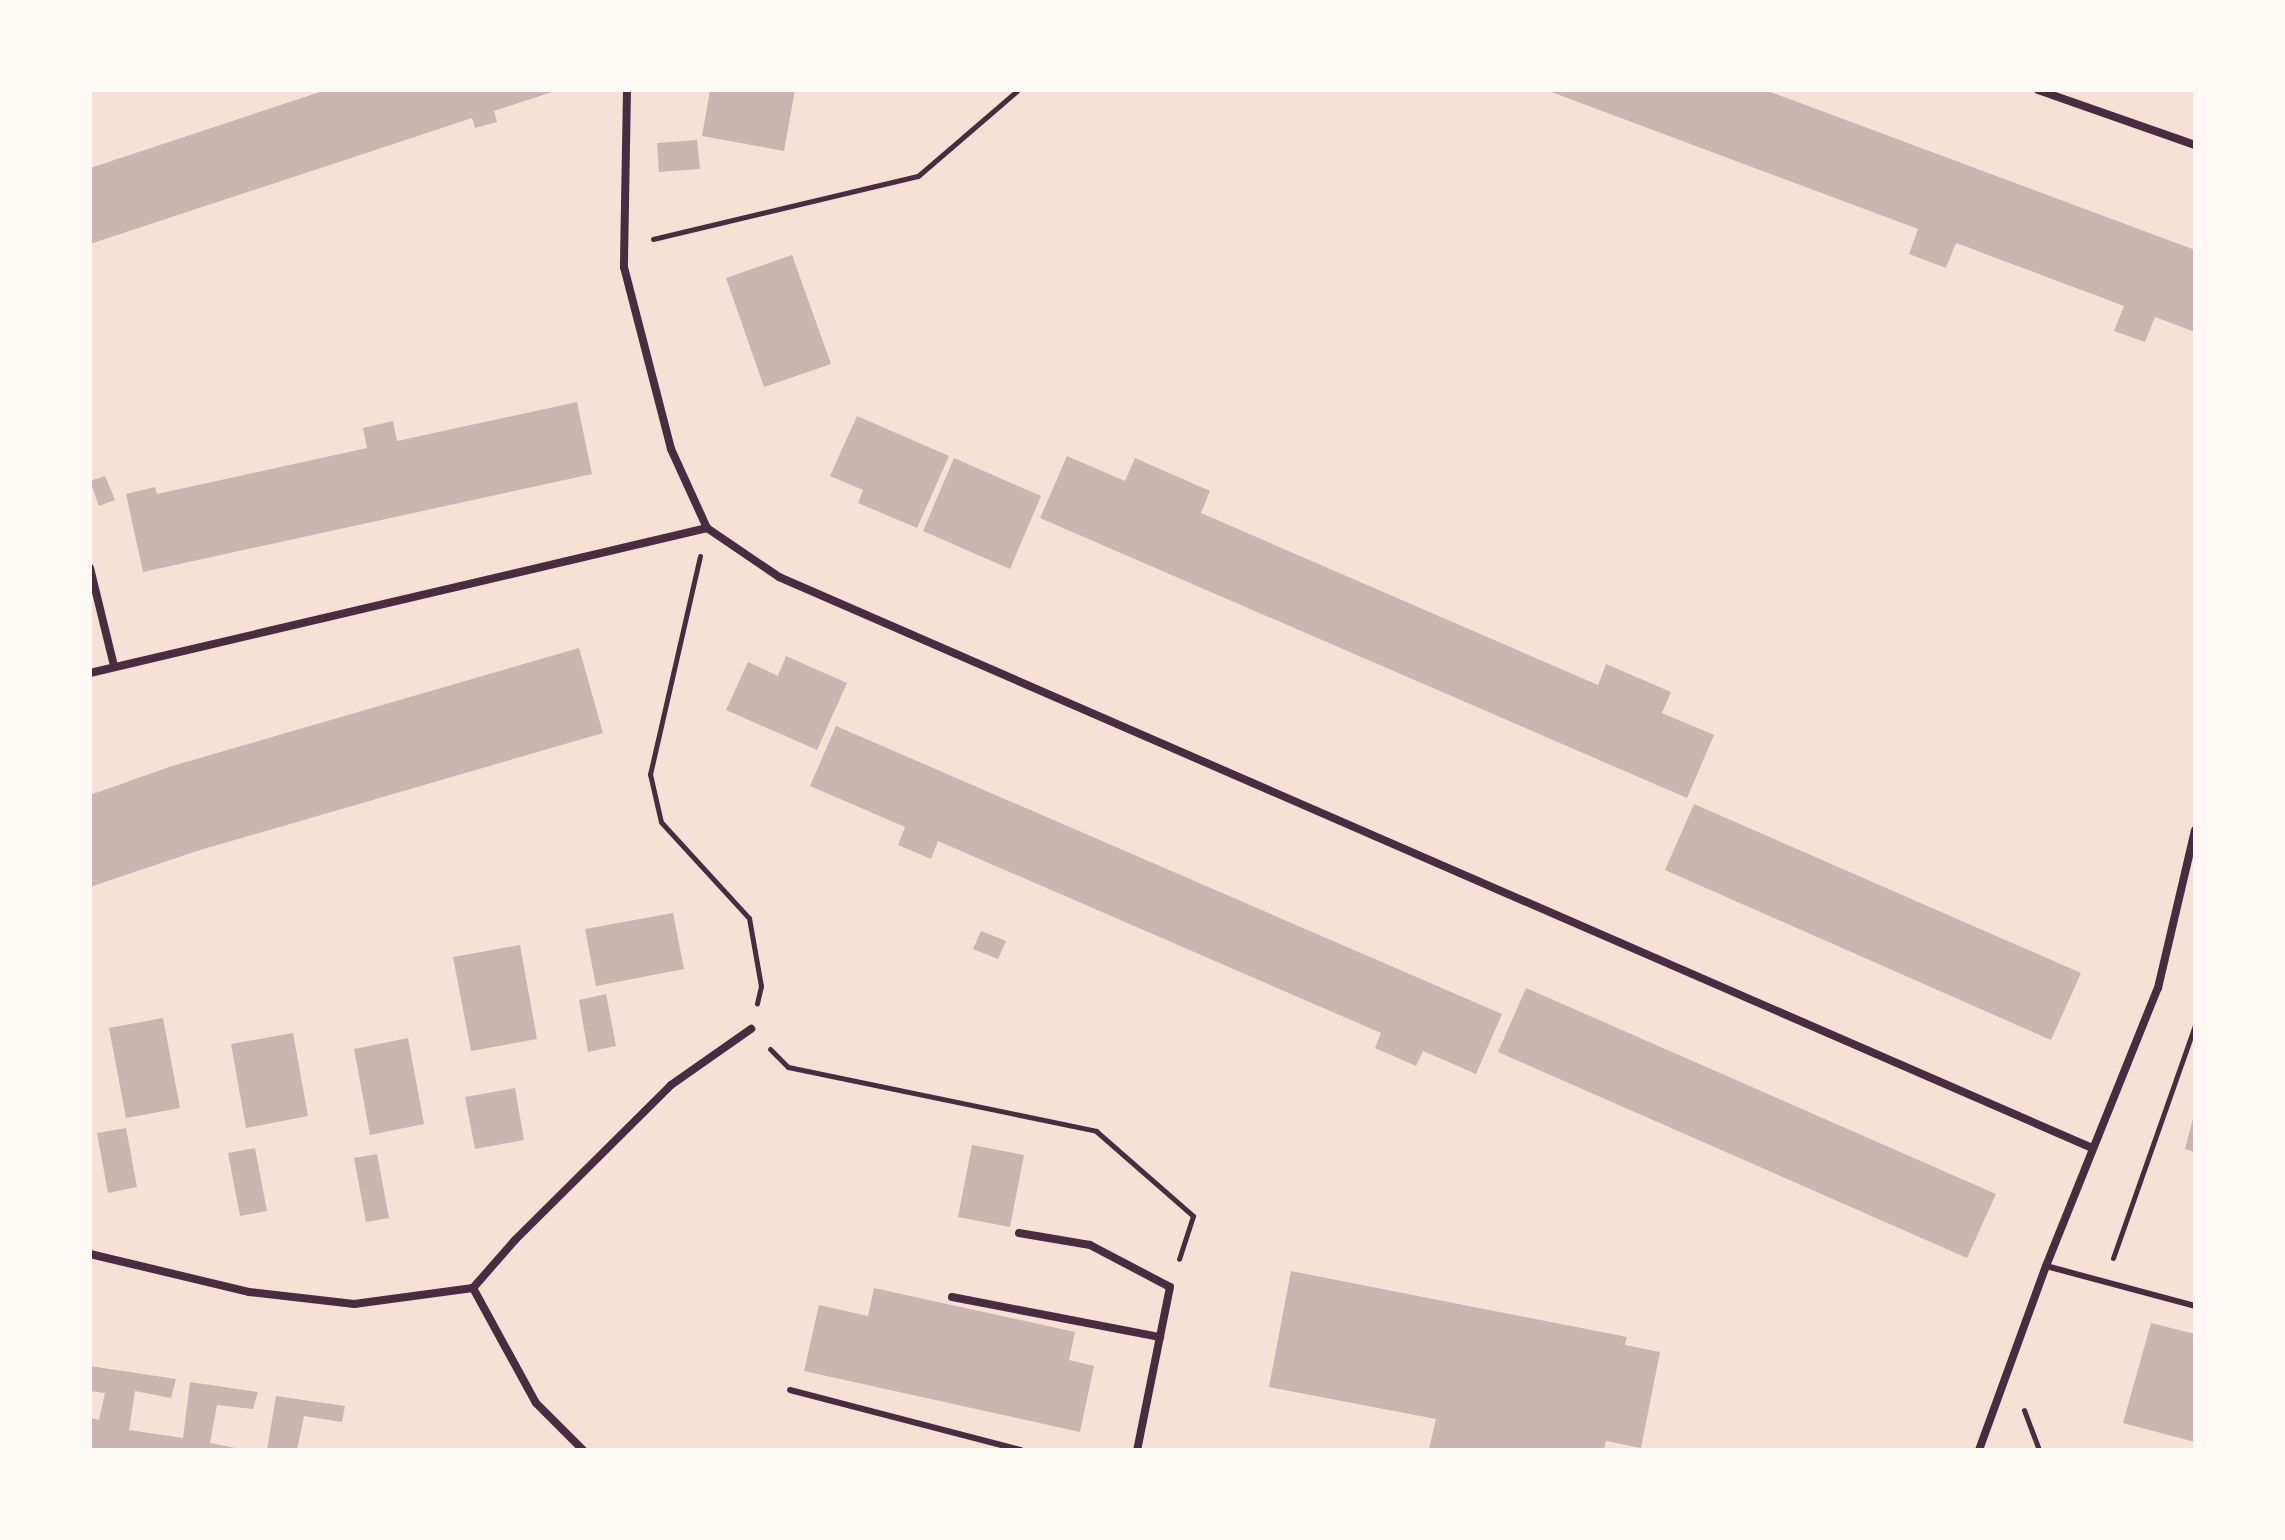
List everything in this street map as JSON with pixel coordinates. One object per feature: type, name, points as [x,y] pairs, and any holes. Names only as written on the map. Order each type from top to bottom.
[{"type":"street","points":[[627,90],[624,267],[671,449],[707,528],[779,577],[2092,1148]]},
{"type":"street","points":[[2038,90],[2195,145]]},
{"type":"street","points":[[90,673],[707,528]]},
{"type":"street","points":[[90,568],[114,666]]},
{"type":"street","points":[[1979,1450],[2046,1266],[2158,988],[2195,830]]},
{"type":"street","points":[[90,1254],[249,1292],[354,1304],[473,1288],[515,1240],[671,1085],[751,1029]]},
{"type":"street","points":[[1019,1233],[1090,1245],[1170,1287],[1137,1450]]},
{"type":"street","points":[[473,1288],[536,1403],[583,1450]]},
{"type":"street","points":[[952,1297],[1160,1337]]},
{"type":"lane","points":[[2046,1266],[2195,1306]]},
{"type":"lane","points":[[790,1390],[1021,1450]]},
{"type":"path","points":[[625,246],[918,176],[1018,90]]},
{"type":"path","points":[[707,528],[650,774],[661,822],[749,918],[761,986],[751,1029],[788,1067],[1096,1131],[1193,1216],[1170,1287]]},
{"type":"path","points":[[2104,1283],[2195,1025]]},
{"type":"building","points":[[326,90],[555,91],[494,111],[497,122],[475,128],[472,118],[90,244],[90,168]]},
{"type":"building","points":[[710,90],[795,90],[784,151],[702,136]]},
{"type":"building","points":[[1546,90],[1765,90],[2195,250],[2195,332],[2155,317],[2145,342],[2114,331],[2124,306],[1956,243],[1946,268],[1909,254],[1918,229]]},
{"type":"building","points":[[697,140],[700,169],[659,172],[657,143]]},
{"type":"building","points":[[792,255],[831,364],[764,387],[726,278]]},
{"type":"building","points":[[577,402],[592,474],[143,572],[126,494],[155,487],[157,494],[367,448],[363,428],[393,421],[397,441]]},
{"type":"building","points":[[857,416],[949,456],[917,528],[858,503],[863,490],[830,476]]},
{"type":"building","points":[[1067,456],[1125,481],[1135,458],[1210,491],[1201,513],[1598,685],[1606,664],[1671,692],[1662,713],[1714,735],[1687,798],[1040,518]]},
{"type":"building","points":[[954,458],[1041,496],[1010,569],[923,531]]},
{"type":"building","points":[[105,476],[115,500],[99,506],[90,481]]},
{"type":"building","points":[[579,648],[603,733],[197,851],[90,887],[90,795],[172,766]]},
{"type":"building","points":[[786,656],[847,683],[817,750],[726,710],[748,662],[778,676]]},
{"type":"building","points":[[836,726],[1502,1014],[1476,1074],[1423,1051],[1416,1066],[1375,1048],[1381,1033],[938,841],[931,859],[898,845],[905,827],[810,786]]},
{"type":"building","points":[[1694,804],[2081,973],[2051,1040],[1665,870]]},
{"type":"building","points":[[673,913],[684,969],[596,986],[585,929]]},
{"type":"building","points":[[981,931],[1006,941],[998,959],[973,949]]},
{"type":"building","points":[[520,945],[537,1039],[471,1051],[453,957]]},
{"type":"building","points":[[1526,988],[1996,1194],[1967,1258],[1498,1052]]},
{"type":"building","points":[[606,994],[616,1046],[588,1052],[579,1000]]},
{"type":"building","points":[[163,1018],[180,1108],[126,1118],[109,1028]]},
{"type":"building","points":[[293,1033],[308,1116],[246,1128],[231,1044]]},
{"type":"building","points":[[408,1038],[424,1124],[370,1135],[354,1049]]},
{"type":"building","points":[[515,1088],[524,1140],[475,1149],[465,1097]]},
{"type":"building","points":[[2195,1116],[2195,1152],[2185,1149]]},
{"type":"building","points":[[126,1128],[137,1187],[108,1193],[97,1133]]},
{"type":"building","points":[[972,1145],[1024,1155],[1010,1227],[958,1217]]},
{"type":"building","points":[[255,1148],[267,1211],[240,1216],[228,1153]]},
{"type":"building","points":[[377,1154],[389,1218],[366,1222],[354,1158]]},
{"type":"building","points":[[1291,1271],[1627,1337],[1625,1345],[1660,1352],[1641,1448],[1606,1441],[1604,1450],[1429,1449],[1436,1419],[1269,1387]]},
{"type":"building","points":[[874,1288],[1075,1332],[1069,1360],[1094,1366],[1080,1432],[804,1371],[819,1305],[868,1316]]},
{"type":"building","points":[[2151,1323],[2195,1334],[2195,1442],[2123,1423]]},
{"type":"building","points":[[90,1366],[176,1379],[171,1398],[135,1391],[129,1430],[183,1438],[190,1382],[258,1392],[253,1409],[217,1405],[210,1443],[246,1450],[90,1450],[90,1418],[99,1420],[105,1393],[90,1391]]},
{"type":"building","points":[[276,1396],[345,1406],[342,1422],[304,1416],[297,1450],[267,1450]]}]
